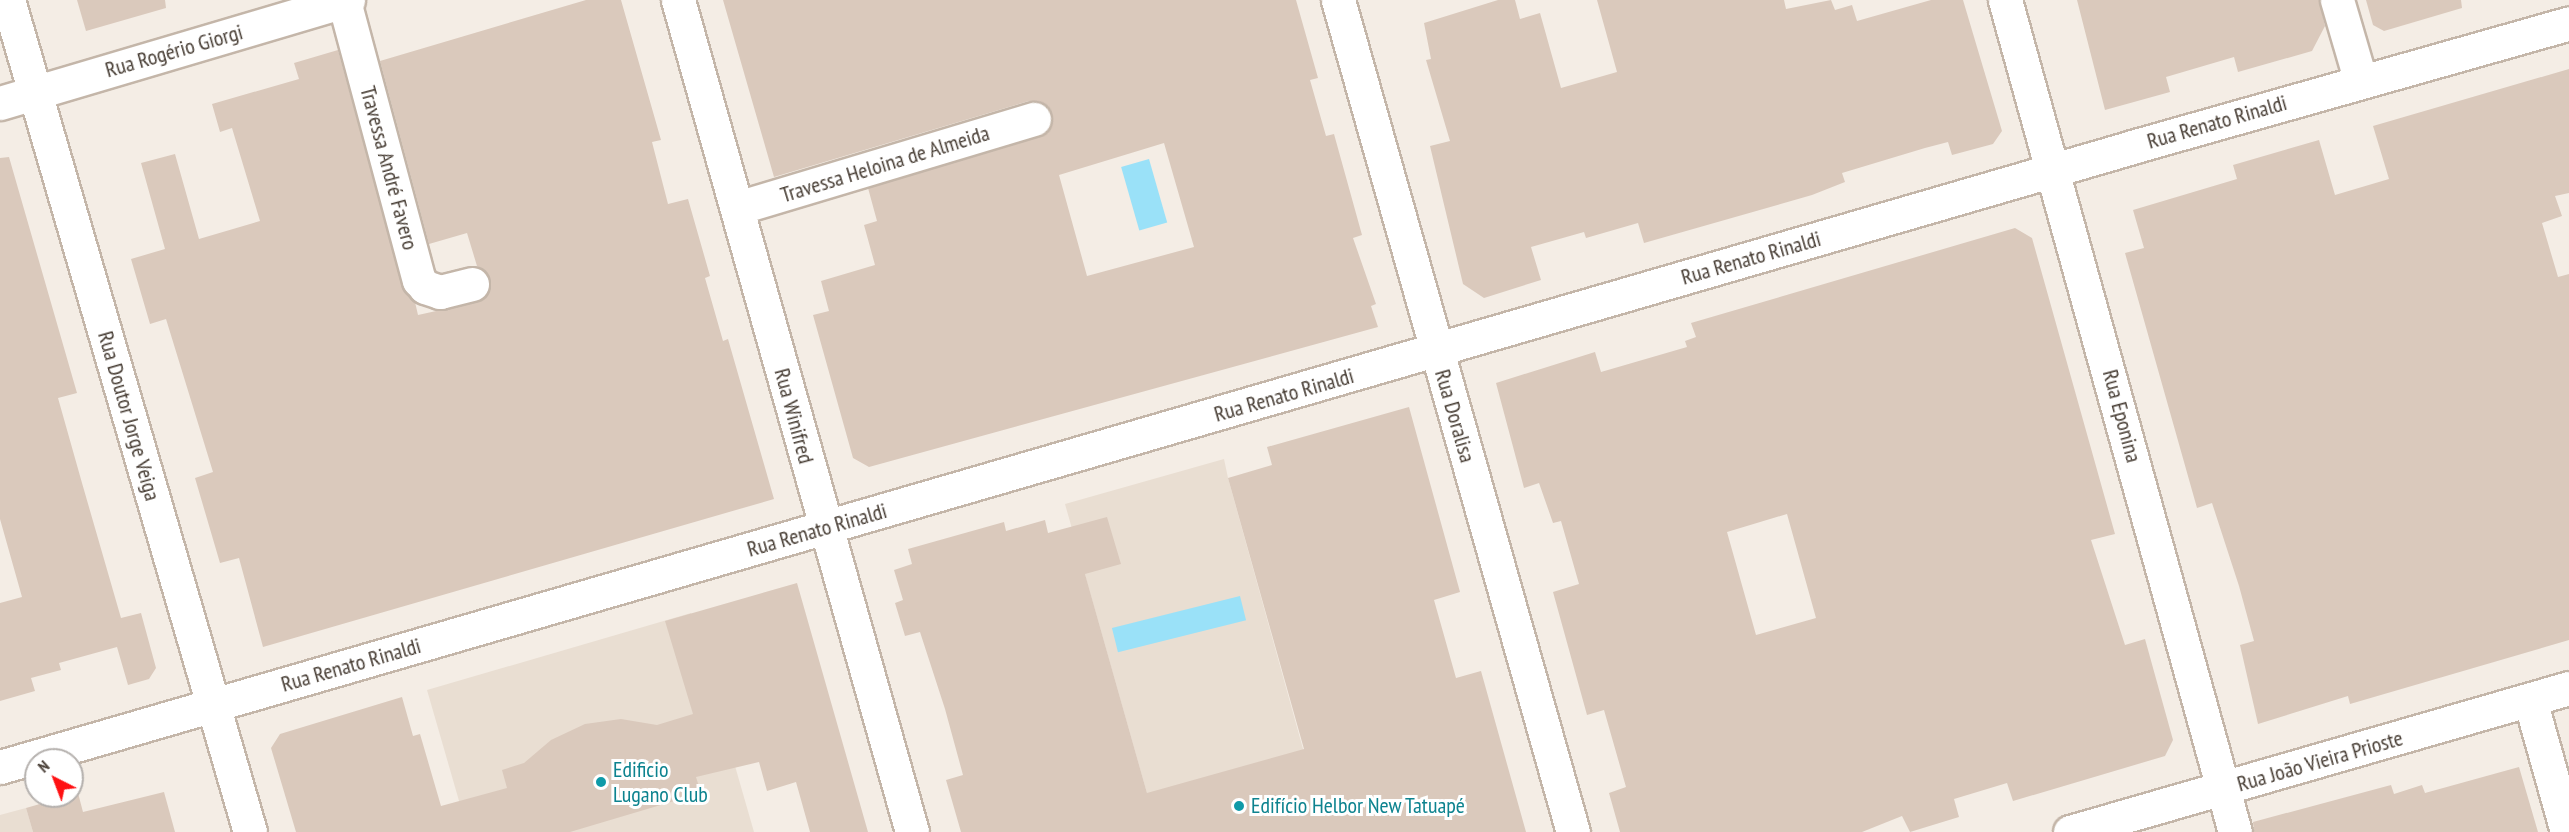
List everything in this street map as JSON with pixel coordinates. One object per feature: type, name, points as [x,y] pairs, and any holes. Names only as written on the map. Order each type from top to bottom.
[{"type":"street","name":"Rua Doutor Jorge Veiga","points":[[8,0],[250,832]]},
{"type":"street","name":"Rua Winifred","points":[[678,0],[912,832]]},
{"type":"street","name":"Rua Doralisa","points":[[1338,0],[1573,832]]},
{"type":"street","name":"Rua Eponina","points":[[2005,0],[2054,169],[2235,832]]},
{"type":"street","points":[[2337,0],[2361,82]]},
{"type":"street","name":"Rua Rogério Giorgi","points":[[0,103],[346,1]]},
{"type":"street","name":"Travessa André Favero","points":[[346,1],[419,280],[425,288],[440,292],[472,284]]},
{"type":"street","name":"Rua Renato Rinaldi","points":[[0,767],[1437,351],[2054,169],[2569,24]]},
{"type":"street","name":"Travessa Heloina de Almeida","points":[[737,208],[1034,119]]},
{"type":"street","name":"Rua João Vieira Prioste","points":[[2070,832],[2569,688]]},
{"type":"street","points":[[2530,700],[2567,832]]},
{"type":"shaded area","points":[[1224,459],[1326,832],[1158,832],[1065,504]]},
{"type":"shaded area","points":[[691,613],[754,832],[468,832],[427,690]]},
{"type":"shaded area","points":[[26,808],[33,832],[0,832],[0,815]]},
{"type":"water","points":[[1149,159],[1167,222],[1139,230],[1121,167]]},
{"type":"water","points":[[1240,596],[1246,620],[1118,652],[1112,628]]},
{"type":"building","points":[[77,0],[165,0],[166,8],[86,31]]},
{"type":"building","points":[[586,0],[621,0],[661,140],[652,142],[668,204],[688,199],[710,276],[705,278],[723,341],[728,339],[774,499],[263,647],[239,558],[220,563],[195,478],[213,472],[166,319],[150,324],[131,259],[165,249],[141,163],[175,154],[199,239],[260,221],[232,128],[220,132],[212,104],[299,79],[294,63],[338,50],[404,292],[415,302],[418,315],[477,302],[485,297],[490,280],[477,266],[467,233],[429,244],[380,61]]},
{"type":"building","points":[[723,0],[1296,0],[1318,78],[1310,80],[1326,136],[1334,134],[1362,235],[1353,238],[1376,304],[1371,306],[1378,327],[869,467],[853,458],[813,315],[829,311],[821,281],[875,265],[864,225],[877,221],[868,188],[1039,137],[1052,124],[1052,113],[1039,101],[1029,101],[774,177]],"holes":[[[1164,143],[1194,247],[1087,276],[1059,175]]]},
{"type":"building","points":[[1498,0],[1515,0],[1520,19],[1540,13],[1561,88],[1617,72],[1597,0],[1784,0],[1786,9],[1831,0],[1835,10],[1852,5],[1857,21],[1931,0],[1963,0],[2002,131],[1993,144],[1952,155],[1948,142],[1925,148],[1842,173],[1845,182],[1812,195],[1644,243],[1638,223],[1586,238],[1584,232],[1531,247],[1541,280],[1484,298],[1463,284],[1430,146],[1450,141],[1426,60],[1431,59],[1424,23]]},
{"type":"building","points":[[2077,0],[2319,0],[2325,26],[2312,51],[2238,72],[2234,57],[2166,77],[2170,92],[2105,110]]},
{"type":"building","points":[[2366,0],[2461,0],[2462,8],[2384,31],[2373,25]]},
{"type":"building","points":[[2569,69],[2569,193],[2555,196],[2562,216],[2542,223],[2558,277],[2569,274],[2569,640],[2350,704],[2348,696],[2258,724],[2240,645],[2254,641],[2239,586],[2212,503],[2197,508],[2125,253],[2144,248],[2133,210],[2237,179],[2233,165],[2319,140],[2335,195],[2389,179],[2373,126]]},
{"type":"building","points":[[9,157],[77,393],[58,398],[82,483],[121,618],[141,613],[156,668],[149,679],[128,685],[117,647],[59,663],[61,670],[31,678],[35,691],[0,701],[0,603],[22,597],[0,519],[0,158]]},
{"type":"building","points":[[2015,228],[2032,238],[2115,534],[2091,540],[2125,645],[2145,639],[2173,740],[2165,756],[2013,801],[2007,783],[1954,799],[1959,817],[1910,832],[1902,816],[1862,832],[1620,832],[1609,793],[1626,787],[1604,710],[1587,715],[1553,592],[1579,584],[1561,521],[1553,523],[1539,483],[1524,488],[1496,383],[1595,352],[1601,372],[1687,347],[1685,341],[1696,337],[1691,323]],"holes":[[[1787,514],[1816,618],[1756,635],[1727,532]]]},
{"type":"building","points":[[1409,407],[1460,592],[1434,600],[1456,678],[1481,671],[1526,832],[961,832],[946,780],[963,775],[945,709],[920,632],[905,636],[895,603],[903,600],[894,570],[912,564],[908,549],[1004,522],[1006,531],[1045,520],[1048,533],[1107,517],[1121,564],[1085,574],[1147,793],[1304,749],[1228,478],[1272,465],[1267,447]]},
{"type":"building","points":[[797,583],[868,832],[810,832],[796,782],[767,791],[759,762],[696,777],[701,793],[570,832],[296,832],[271,748],[280,734],[402,697],[413,736],[420,734],[441,806],[507,788],[502,770],[524,763],[551,740],[585,724],[621,719],[657,725],[693,714],[665,621]]},
{"type":"building","points":[[2519,767],[2538,832],[2254,832],[2253,822],[2391,785],[2394,794],[2422,785],[2425,793]]},
{"type":"building","points":[[164,792],[175,832],[33,832],[26,808],[82,808],[83,812]]},
{"type":"place","name":"Edificio Lugano Club","points":[[601,782]]},
{"type":"place","name":"Edifício Helbor New Tatuapé","points":[[1239,806]]}]
